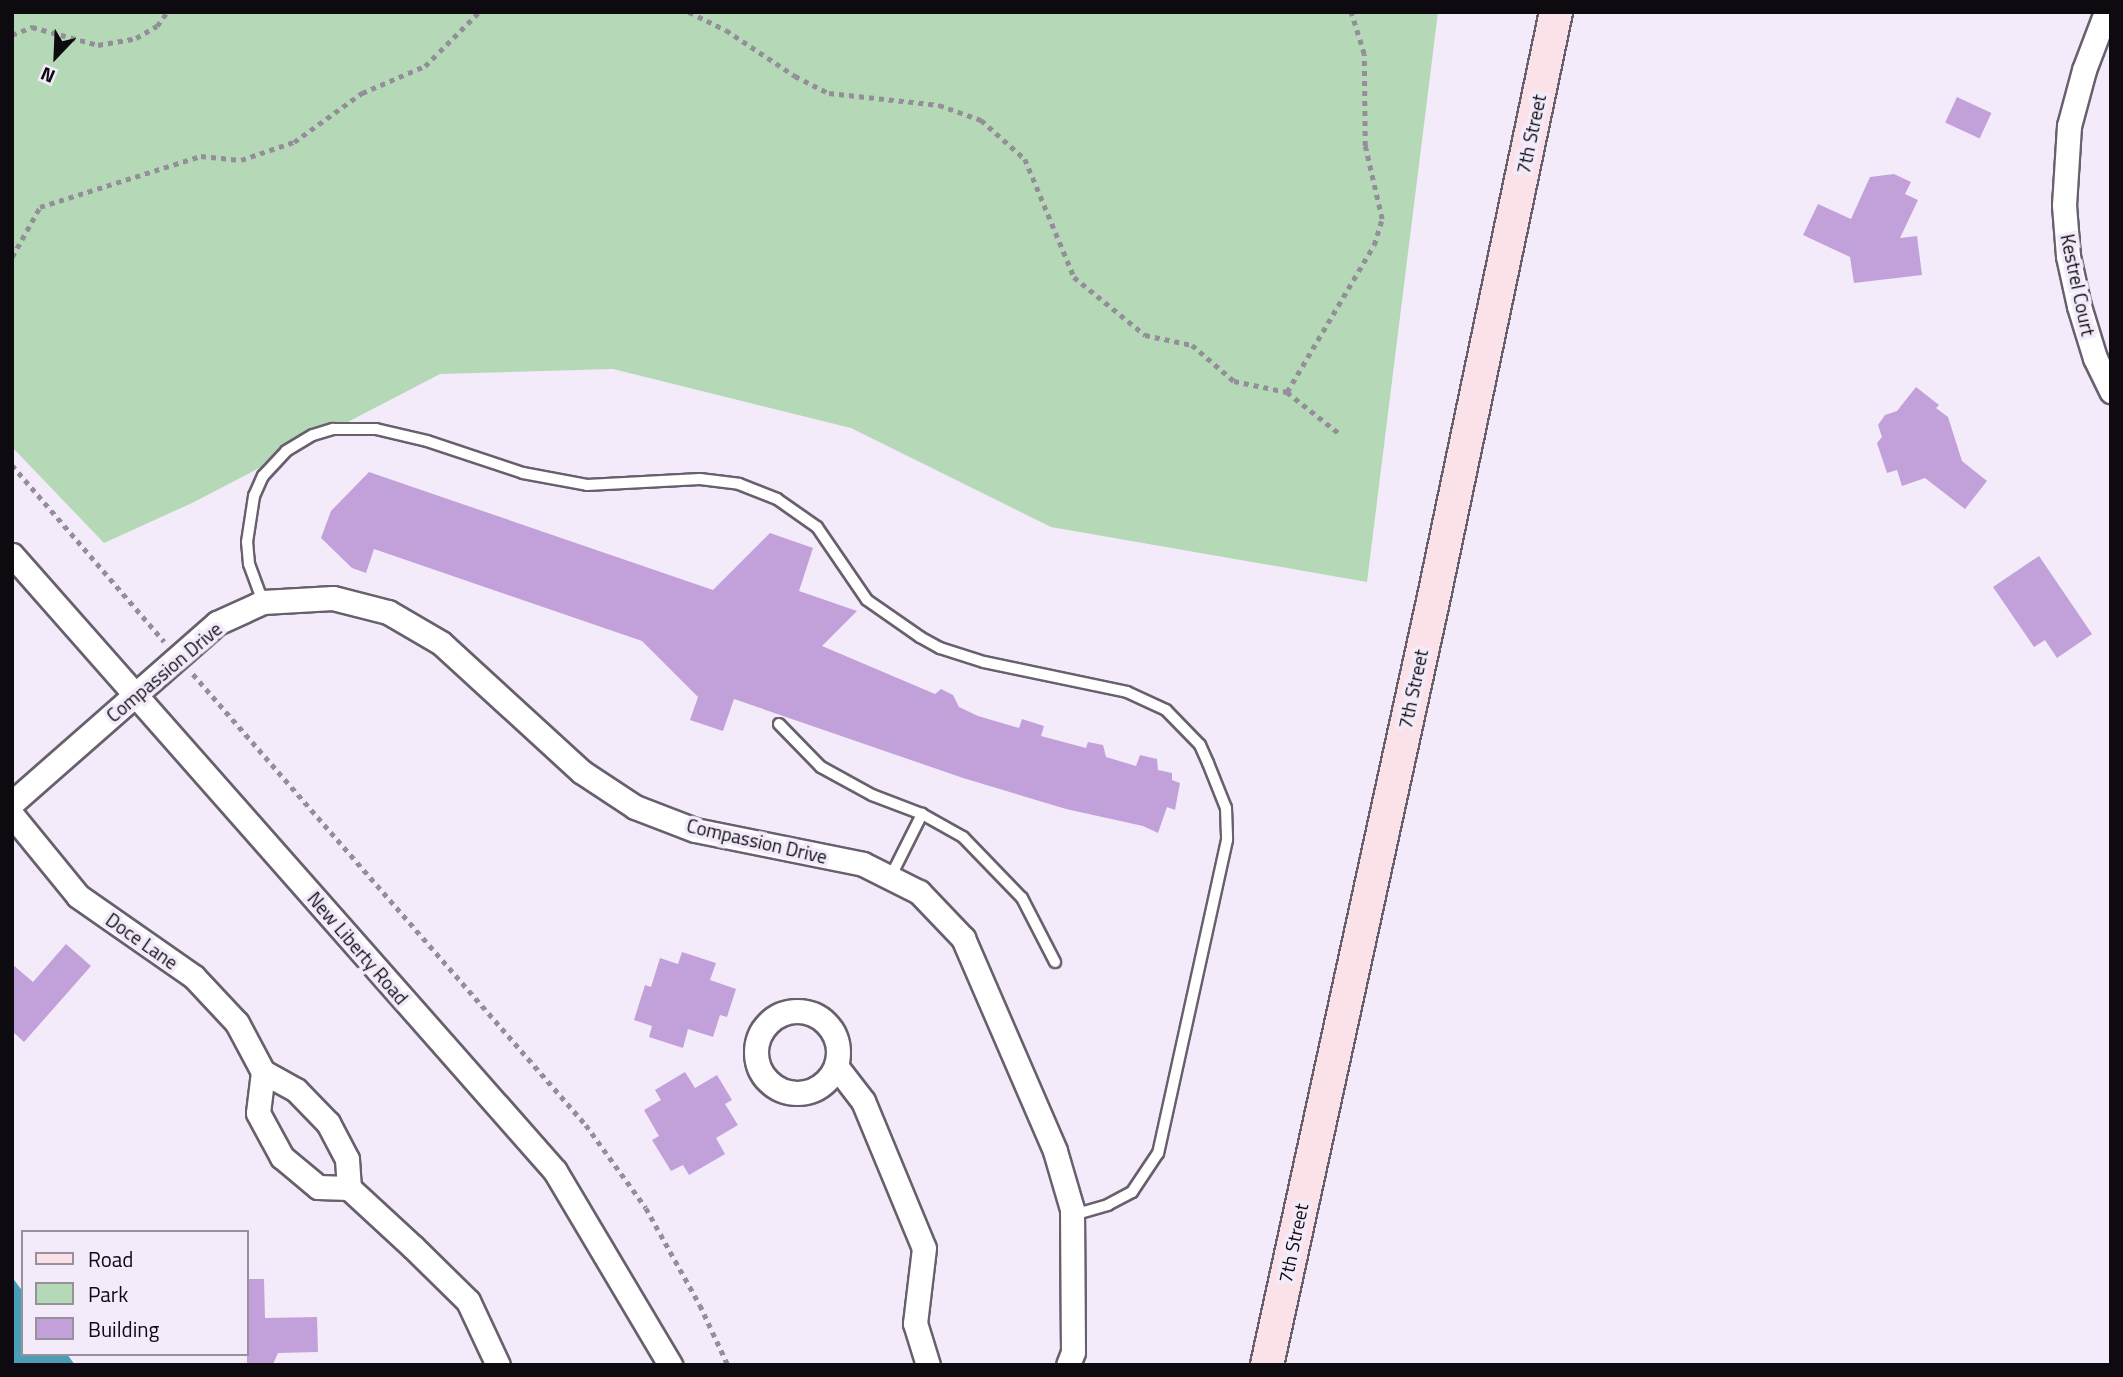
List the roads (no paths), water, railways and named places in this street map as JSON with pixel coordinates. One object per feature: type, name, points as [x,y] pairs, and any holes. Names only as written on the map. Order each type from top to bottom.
[{"type":"street","name":"7th Street","points":[[1267,1365],[1432,606],[1556,12]]},
{"type":"street","name":"Kestrel Court","points":[[2106,12],[2084,70],[2069,127],[2064,205],[2068,256],[2079,306],[2095,358],[2111,391]]},
{"type":"street","name":"New Liberty Road","points":[[12,555],[555,1171],[670,1365]]},
{"type":"street","name":"Compassion Drive","points":[[12,803],[217,623],[263,602],[332,598],[388,612],[441,643],[582,772],[635,807],[695,830],[863,864],[919,892],[963,938],[1055,1151],[1072,1215],[1073,1352],[1068,1365]]},
{"type":"street","name":"Doce Lane","points":[[12,815],[78,896],[194,977],[237,1023],[263,1072]]},
{"type":"street","points":[[836,1066],[863,1101],[924,1248],[915,1323],[928,1365]]},
{"type":"street","points":[[349,1188],[347,1159],[328,1123],[296,1090],[263,1072],[258,1113],[282,1157],[318,1187],[349,1188],[468,1301],[498,1365]]},
{"type":"lane","points":[[263,602],[249,564],[247,542],[254,496],[263,476],[286,451],[313,435],[332,429],[376,429],[548,479],[587,485],[700,479],[739,485],[777,499],[817,527],[867,600],[940,648],[984,662],[1127,692],[1166,710],[1185,728],[1204,754],[1226,808],[1227,840],[1158,1153],[1132,1192],[1108,1205],[1072,1215]]},
{"type":"lane","points":[[779,724],[821,767],[872,795],[922,814],[963,836],[1022,898],[1055,962]]},
{"type":"lane","points":[[890,878],[922,814]]},
{"type":"water","points":[[12,1277],[21,1289],[21,1356],[68,1356],[75,1365],[12,1365]]}]
